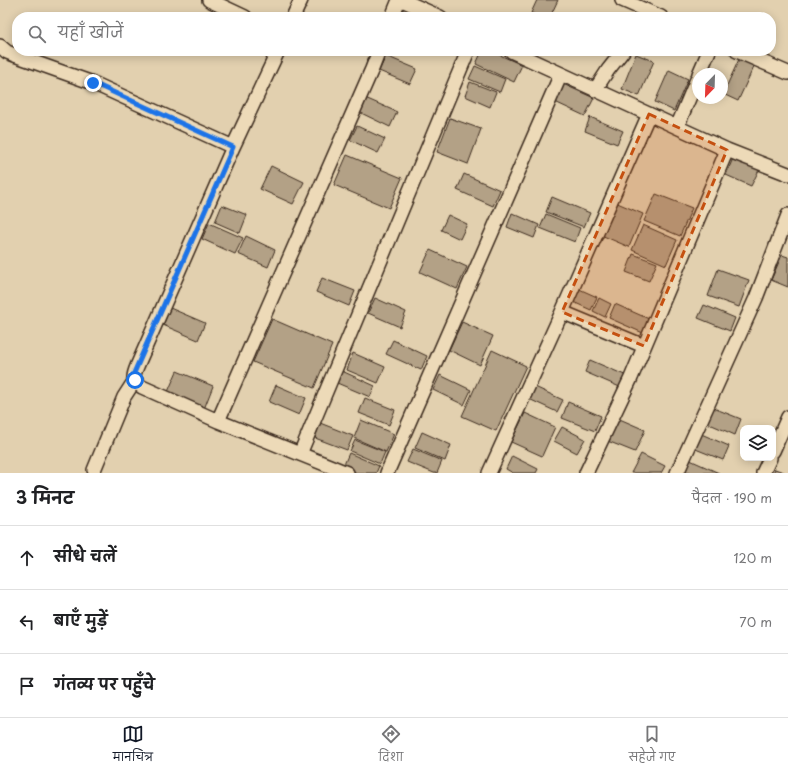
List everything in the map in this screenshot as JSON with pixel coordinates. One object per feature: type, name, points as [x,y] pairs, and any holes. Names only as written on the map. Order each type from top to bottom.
[{"type":"street","points":[[209,0],[234,12]]},
{"type":"street","points":[[295,12],[301,0]]},
{"type":"street","points":[[394,12],[399,0]]},
{"type":"street","points":[[402,0],[429,12]]},
{"type":"street","points":[[622,0],[640,12]]},
{"type":"street","points":[[0,46],[12,54]]},
{"type":"street","points":[[17,56],[93,83],[233,147]]},
{"type":"street","points":[[276,56],[233,147],[133,378],[142,387],[218,421],[347,473]]},
{"type":"street","points":[[218,421],[377,56]]},
{"type":"street","points":[[300,454],[466,56]]},
{"type":"street","points":[[522,56],[727,150],[788,174]]},
{"type":"street","points":[[595,90],[619,56]]},
{"type":"street","points":[[702,68],[707,56]]},
{"type":"street","points":[[749,56],[788,73]]},
{"type":"street","points":[[386,473],[561,74]]},
{"type":"street","points":[[677,127],[692,91]]},
{"type":"street","points":[[489,473],[649,114]]},
{"type":"street","points":[[586,473],[631,378],[727,150]]},
{"type":"street","points":[[677,473],[756,298],[788,215]]},
{"type":"street","points":[[562,312],[644,346]]},
{"type":"street","points":[[94,470],[122,402],[135,380]]},
{"type":"street","points":[[776,444],[788,417]]},
{"type":"street","points":[[763,473],[769,461]]},
{"type":"highlighted area","points":[[649,114],[727,150],[644,346],[562,312]]},
{"type":"building","points":[[537,0],[558,0],[552,12],[531,12]]},
{"type":"building","points":[[386,56],[417,69],[410,84],[379,71]]},
{"type":"building","points":[[480,56],[502,56],[522,65],[514,82],[476,64]]},
{"type":"building","points":[[635,56],[641,56],[654,61],[639,96],[622,89]]},
{"type":"building","points":[[740,57],[755,64],[738,101],[728,96],[728,83]]},
{"type":"building","points":[[475,66],[505,79],[500,92],[469,79]]},
{"type":"building","points":[[669,70],[688,79],[674,111],[655,102]]},
{"type":"building","points":[[470,82],[496,92],[490,107],[465,96]]},
{"type":"building","points":[[563,84],[594,98],[585,116],[555,102]]},
{"type":"building","points":[[363,97],[397,112],[390,127],[357,111]]},
{"type":"building","points":[[590,117],[623,131],[617,144],[585,131]]},
{"type":"building","points":[[450,118],[481,129],[468,164],[437,152]]},
{"type":"building","points":[[357,126],[385,139],[378,153],[350,140]]},
{"type":"building","points":[[347,155],[402,178],[389,208],[334,185]]},
{"type":"building","points":[[734,156],[760,168],[751,186],[726,175]]},
{"type":"building","points":[[271,166],[304,182],[293,204],[260,189]]},
{"type":"building","points":[[464,174],[500,190],[493,206],[457,190]]},
{"type":"building","points":[[656,194],[692,208],[680,236],[644,221]]},
{"type":"building","points":[[552,197],[590,213],[584,227],[546,212]]},
{"type":"building","points":[[615,202],[643,214],[629,247],[601,235]]},
{"type":"building","points":[[222,205],[247,215],[240,233],[215,222]]},
{"type":"building","points":[[512,213],[539,225],[534,238],[507,227]]},
{"type":"building","points":[[546,214],[580,228],[575,242],[540,228]]},
{"type":"building","points":[[448,215],[467,224],[460,239],[441,230]]},
{"type":"building","points":[[209,223],[243,238],[235,254],[202,239]]},
{"type":"building","points":[[643,225],[677,240],[666,265],[632,250]]},
{"type":"building","points":[[246,236],[275,250],[268,267],[238,254]]},
{"type":"building","points":[[430,250],[467,267],[457,289],[420,272]]},
{"type":"building","points":[[633,254],[657,263],[649,281],[626,272]]},
{"type":"building","points":[[782,255],[788,257],[788,287],[771,280]]},
{"type":"building","points":[[718,269],[749,280],[739,307],[708,296]]},
{"type":"building","points":[[322,278],[355,291],[349,306],[316,292]]},
{"type":"building","points":[[577,288],[597,297],[591,310],[571,301]]},
{"type":"building","points":[[375,298],[406,312],[400,327],[368,313]]},
{"type":"building","points":[[599,298],[611,304],[605,317],[593,311]]},
{"type":"building","points":[[615,304],[649,319],[643,333],[609,318]]},
{"type":"building","points":[[704,305],[735,318],[730,331],[698,318]]},
{"type":"building","points":[[170,308],[205,323],[198,340],[163,325]]},
{"type":"building","points":[[272,319],[332,345],[314,388],[253,362]]},
{"type":"building","points":[[462,322],[493,336],[480,365],[449,350]]},
{"type":"building","points":[[393,340],[427,356],[421,370],[386,354]]},
{"type":"building","points":[[492,350],[526,366],[496,431],[462,416]]},
{"type":"building","points":[[353,353],[385,367],[378,383],[347,370]]},
{"type":"building","points":[[590,360],[627,376],[622,388],[585,372]]},
{"type":"building","points":[[177,371],[213,386],[204,409],[167,394]]},
{"type":"building","points":[[342,371],[375,386],[370,397],[337,383]]},
{"type":"building","points":[[440,375],[471,390],[464,405],[433,390]]},
{"type":"building","points":[[276,385],[306,398],[299,415],[269,402]]},
{"type":"building","points":[[535,387],[563,400],[557,412],[529,399]]},
{"type":"building","points":[[365,398],[395,410],[389,425],[359,413]]},
{"type":"building","points":[[568,402],[601,416],[595,431],[562,418]]},
{"type":"building","points":[[711,407],[741,419],[735,435],[705,422]]},
{"type":"building","points":[[525,413],[555,427],[542,456],[511,442]]},
{"type":"building","points":[[615,417],[645,430],[635,452],[605,440]]},
{"type":"building","points":[[361,420],[394,434],[386,452],[354,438]]},
{"type":"building","points":[[320,423],[353,436],[347,450],[315,438]]},
{"type":"building","points":[[562,427],[585,439],[577,453],[554,441]]},
{"type":"building","points":[[422,432],[451,445],[445,461],[415,448]]},
{"type":"building","points":[[699,433],[729,446],[723,460],[693,448]]},
{"type":"building","points":[[355,440],[385,452],[380,464],[350,451]]},
{"type":"building","points":[[413,449],[442,461],[437,473],[407,462]]},
{"type":"building","points":[[349,453],[379,466],[376,473],[357,473],[343,467]]},
{"type":"building","points":[[641,454],[665,466],[661,473],[631,473]]},
{"type":"building","points":[[512,456],[538,469],[536,473],[513,473],[506,469]]},
{"type":"building","points":[[690,460],[719,473],[685,473]]},
{"type":"building","points":[[775,469],[786,473],[773,473]]},
{"type":"route","points":[[93,83],[233,147],[134,373],[133,378],[135,380]]}]
